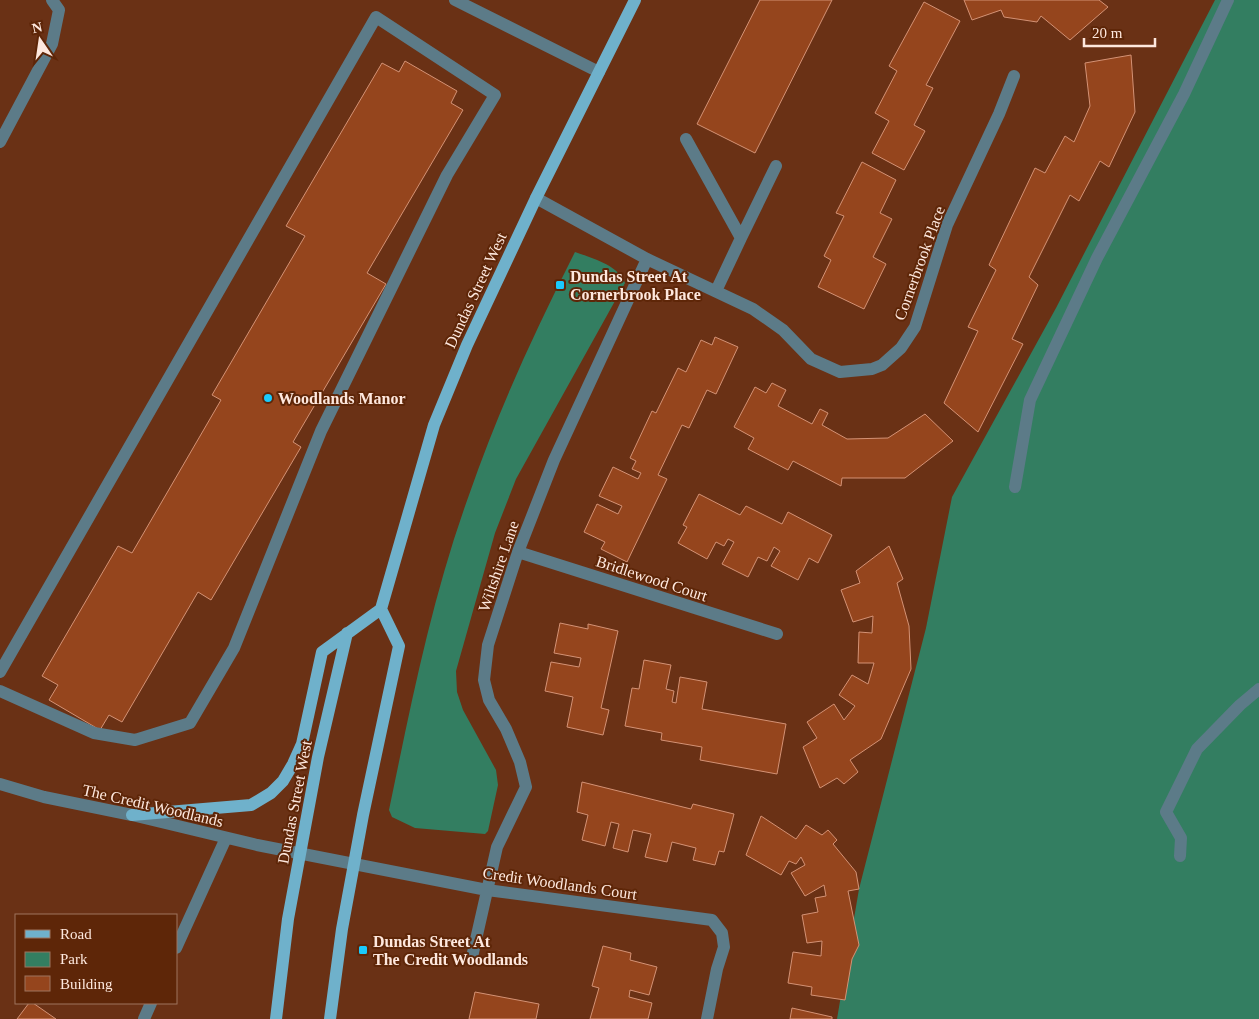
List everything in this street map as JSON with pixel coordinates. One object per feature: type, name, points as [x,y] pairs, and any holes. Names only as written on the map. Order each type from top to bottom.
[{"type":"main road","name":"Dundas Street West","points":[[381,609],[434,424],[467,345],[536,198],[635,0]]},
{"type":"main road","points":[[132,815],[251,805],[271,794],[283,781],[302,744],[322,652],[381,609],[399,646],[354,864],[342,929],[330,1019]]},
{"type":"main road","name":"Dundas Street West","points":[[276,1019],[288,919],[318,756],[346,634]]},
{"type":"street","points":[[0,142],[52,44],[59,10],[52,0]]},
{"type":"street","points":[[454,0],[599,72]]},
{"type":"street","points":[[1014,486],[1030,400],[1097,258],[1184,94],[1228,0]]},
{"type":"street","points":[[0,672],[376,17],[495,95],[447,175],[325,422],[234,648],[190,723],[134,740],[94,733],[0,691]]},
{"type":"street","name":"Cornerbrook Place","points":[[536,198],[648,259],[753,309],[783,330],[811,359],[840,372],[872,369],[882,365],[901,348],[914,327],[947,225],[999,114],[1014,76]]},
{"type":"street","points":[[686,139],[741,238]]},
{"type":"street","points":[[716,291],[776,166]]},
{"type":"street","name":"Wiltshire Lane","points":[[472,957],[497,847],[526,787],[520,762],[506,729],[489,700],[484,680],[488,645],[518,552],[554,460],[648,259]]},
{"type":"street","name":"Bridlewood Court","points":[[518,552],[777,634]]},
{"type":"street","points":[[1180,856],[1181,838],[1166,812],[1197,749],[1240,705],[1259,689]]},
{"type":"street","name":"The Credit Woodlands","points":[[0,784],[44,797],[132,815],[300,854]]},
{"type":"street","points":[[178,944],[226,838]]},
{"type":"street","name":"Credit Woodlands Court","points":[[300,854],[487,890],[712,920],[722,932],[724,947],[706,1019]]},
{"type":"street","points":[[144,1019],[151,1004]]},
{"type":"green space","points":[[1215,0],[1259,0],[1259,1019],[837,1019],[859,889],[926,628],[952,497],[1056,308]]},
{"type":"green space","points":[[575,252],[611,267],[617,271],[625,283],[516,479],[495,533],[456,671],[457,692],[463,710],[496,770],[498,785],[488,831],[485,834],[415,828],[392,817],[389,810],[423,651],[444,572],[469,495],[492,433],[532,341]]},
{"type":"building","points":[[760,0],[832,0],[755,153],[697,124]]},
{"type":"building","points":[[964,0],[1099,0],[1108,7],[1070,40],[1041,16],[1037,22],[1004,17],[1001,10],[972,20]]},
{"type":"building","points":[[924,2],[960,21],[926,85],[933,88],[914,125],[925,131],[904,170],[872,153],[889,121],[875,113],[897,71],[889,66]]},
{"type":"building","points":[[1131,55],[1135,112],[1109,167],[1100,161],[1079,201],[1070,195],[1029,277],[1038,285],[1012,339],[1023,344],[978,432],[944,403],[978,331],[968,327],[996,270],[989,265],[1035,168],[1045,173],[1065,136],[1074,142],[1090,106],[1085,63]]},
{"type":"building","name":"Woodlands Manor","points":[[405,61],[457,91],[451,103],[463,110],[367,273],[386,284],[293,442],[301,447],[211,600],[198,592],[122,722],[109,715],[100,730],[49,700],[58,685],[42,676],[118,546],[132,553],[221,400],[212,395],[305,236],[286,226],[382,63],[399,72]]},
{"type":"building","points":[[862,162],[896,180],[880,213],[892,219],[873,257],[886,264],[864,309],[818,287],[831,260],[824,256],[844,216],[836,213]]},
{"type":"building","points":[[715,337],[738,347],[716,394],[707,390],[689,428],[682,425],[658,475],[667,479],[627,562],[601,549],[605,542],[584,532],[597,504],[618,514],[622,506],[599,496],[613,467],[638,479],[641,473],[632,469],[636,461],[630,458],[652,411],[656,413],[678,368],[686,372],[701,340],[712,345]]},
{"type":"building","points":[[772,383],[786,390],[778,406],[812,424],[820,409],[828,413],[822,425],[847,439],[888,438],[925,414],[953,441],[905,478],[842,478],[841,486],[793,461],[788,470],[748,449],[754,438],[734,427],[755,387],[766,393]]},
{"type":"building","points":[[699,494],[740,515],[746,506],[782,524],[788,512],[832,535],[818,563],[809,558],[798,580],[771,566],[780,551],[774,547],[767,561],[758,557],[748,577],[722,564],[734,542],[728,539],[724,546],[716,542],[707,559],[678,543],[687,527],[683,525]]},
{"type":"building","points":[[889,546],[903,579],[897,583],[909,626],[911,669],[881,739],[850,760],[858,772],[844,784],[837,778],[820,788],[803,747],[817,738],[807,722],[834,704],[844,720],[855,706],[839,695],[852,675],[868,684],[874,663],[858,663],[859,632],[872,633],[873,616],[853,622],[841,590],[860,583],[856,571]]},
{"type":"building","points":[[560,623],[588,629],[588,624],[618,631],[601,708],[609,710],[603,735],[567,727],[573,697],[545,691],[551,662],[579,667],[581,658],[554,653]]},
{"type":"building","points":[[644,660],[671,665],[666,689],[674,691],[672,702],[676,703],[680,677],[707,682],[702,709],[786,724],[777,774],[700,760],[702,747],[661,740],[662,733],[625,726],[632,688],[639,689]]},
{"type":"building","points":[[582,782],[691,809],[693,804],[734,814],[724,852],[719,851],[715,865],[693,860],[696,848],[672,842],[667,862],[645,857],[651,834],[633,830],[628,852],[613,848],[619,824],[611,822],[605,846],[582,840],[588,815],[577,812]]},
{"type":"building","points":[[761,816],[796,839],[806,825],[822,835],[828,830],[837,840],[833,844],[856,872],[859,889],[848,891],[859,945],[852,959],[845,1000],[811,995],[812,987],[788,983],[793,952],[821,956],[822,941],[807,943],[802,915],[818,912],[815,898],[826,896],[824,885],[805,896],[791,873],[805,865],[801,857],[796,864],[789,861],[781,875],[746,855]]},
{"type":"building","points":[[603,946],[631,953],[630,960],[657,967],[649,995],[630,990],[629,997],[652,1003],[648,1019],[590,1019],[599,988],[592,986]]},
{"type":"building","points":[[475,992],[539,1004],[536,1019],[469,1019]]},
{"type":"building","points":[[28,1004],[34,1004],[56,1019],[17,1019]]},
{"type":"building","points":[[792,1008],[832,1017],[832,1019],[790,1019]]},
{"type":"place","name":"Dundas Street At Cornerbrook Place","points":[[560,285]]},
{"type":"place","name":"Woodlands Manor","points":[[268,398]]},
{"type":"place","name":"Dundas Street At The Credit Woodlands","points":[[363,950]]}]
